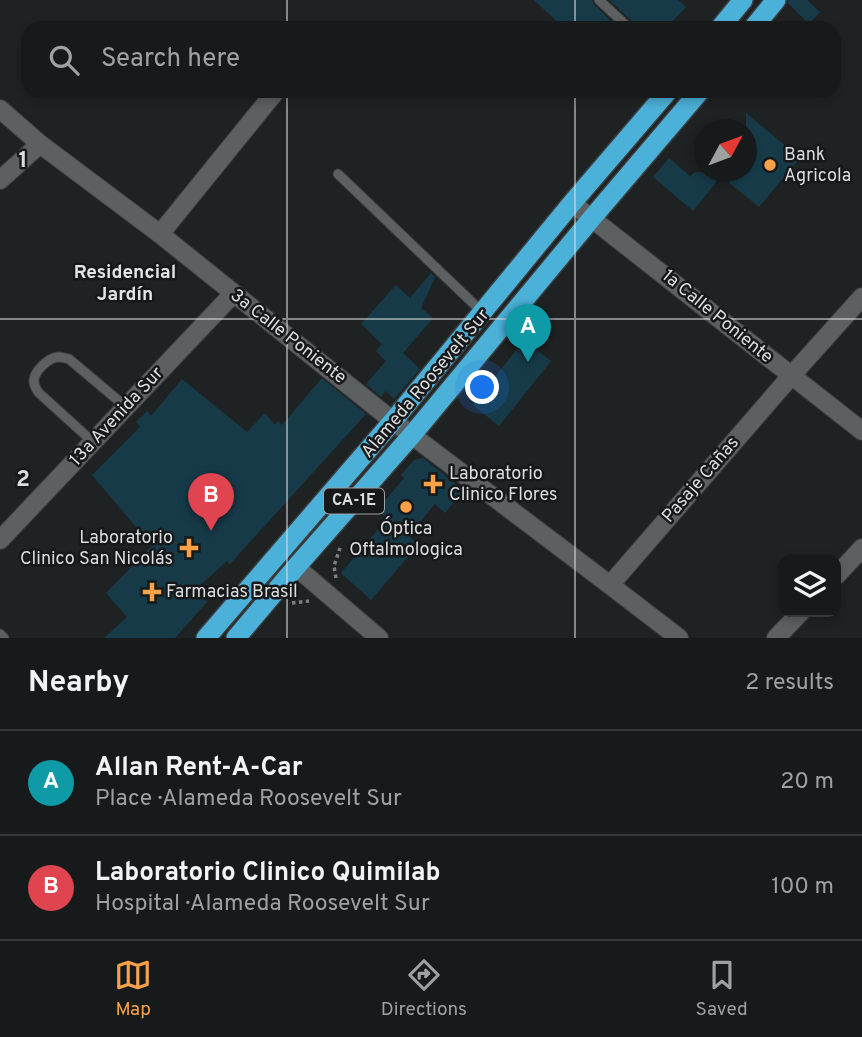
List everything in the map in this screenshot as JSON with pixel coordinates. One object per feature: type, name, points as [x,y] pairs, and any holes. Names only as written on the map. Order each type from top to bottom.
[{"type":"highway","points":[[726,21],[743,0]]},
{"type":"highway","points":[[759,21],[776,0]]},
{"type":"highway","name":"Alameda Roosevelt Sur","points":[[206,638],[393,421],[662,98]]},
{"type":"highway","name":"Alameda Roosevelt Sur","points":[[236,638],[412,435],[693,98]]},
{"type":"street","points":[[160,234],[270,98]]},
{"type":"street","name":"3a Calle Poniente","points":[[0,110],[393,421],[678,638]]},
{"type":"street","points":[[0,180],[40,144]]},
{"type":"street","name":"1a Calle Poniente","points":[[572,203],[862,431]]},
{"type":"street","name":"13a Avenida Sur","points":[[0,540],[233,294]]},
{"type":"street","name":"Pasaje Cañas","points":[[610,585],[862,297]]},
{"type":"street","points":[[841,571],[862,548]]},
{"type":"street","points":[[296,567],[379,638]]},
{"type":"street","points":[[776,638],[796,617]]},
{"type":"lane","points":[[599,0],[622,21]]},
{"type":"lane","points":[[338,174],[477,307],[480,315]]},
{"type":"lane","points":[[93,442],[39,393],[33,384],[42,366],[50,359],[60,356],[69,359],[126,408]]},
{"type":"lane","points":[[0,634],[4,638]]},
{"type":"path","points":[[325,592],[337,581],[334,566],[341,545]]},
{"type":"building","points":[[534,0],[592,0],[611,21],[556,21]]},
{"type":"building","points":[[609,0],[678,0],[686,7],[673,21],[632,21]]},
{"type":"building","points":[[788,0],[807,0],[820,12],[812,21],[806,21]]},
{"type":"building","name":"Bank Agricola","points":[[757,122],[800,158],[759,207],[728,182],[757,182]]},
{"type":"building","name":"Bank Agricola","points":[[669,158],[690,176],[694,173],[694,182],[716,182],[693,211],[653,177]]},
{"type":"building","points":[[431,273],[435,277],[421,308],[433,318],[403,353],[420,369],[394,399],[386,391],[381,397],[366,384],[386,361],[376,351],[382,344],[361,324],[396,285],[410,298]]},
{"type":"building","points":[[524,340],[551,361],[499,426],[473,405]]},
{"type":"building","points":[[322,378],[366,414],[230,564],[227,561],[195,590],[207,602],[175,638],[104,638],[127,617],[106,593],[152,546],[92,475],[140,427],[136,422],[147,411],[151,416],[182,379],[247,432],[265,413],[275,425],[278,421],[282,425]]},
{"type":"building","points":[[423,458],[463,490],[445,513],[435,504],[408,536],[419,544],[371,600],[341,573],[387,519],[377,510],[404,478],[401,475],[414,460]]},
{"type":"place","name":"Bank Agricola","points":[[770,165]]},
{"type":"place","name":"Allan Rent-A-Car","points":[[528,362]]},
{"type":"place","name":"Laboratorio Clinico Flores","points":[[433,484]]},
{"type":"place","name":"Óptica Oftalmologica","points":[[406,507]]},
{"type":"place","name":"Laboratorio Clinico Quimilab","points":[[211,531]]},
{"type":"place","name":"Laboratorio Clinico San Nicolás","points":[[189,548]]},
{"type":"place","name":"Farmacias Brasil","points":[[152,592]]},
{"type":"district","name":"Residencial Jardín","points":[[125,284]]}]
